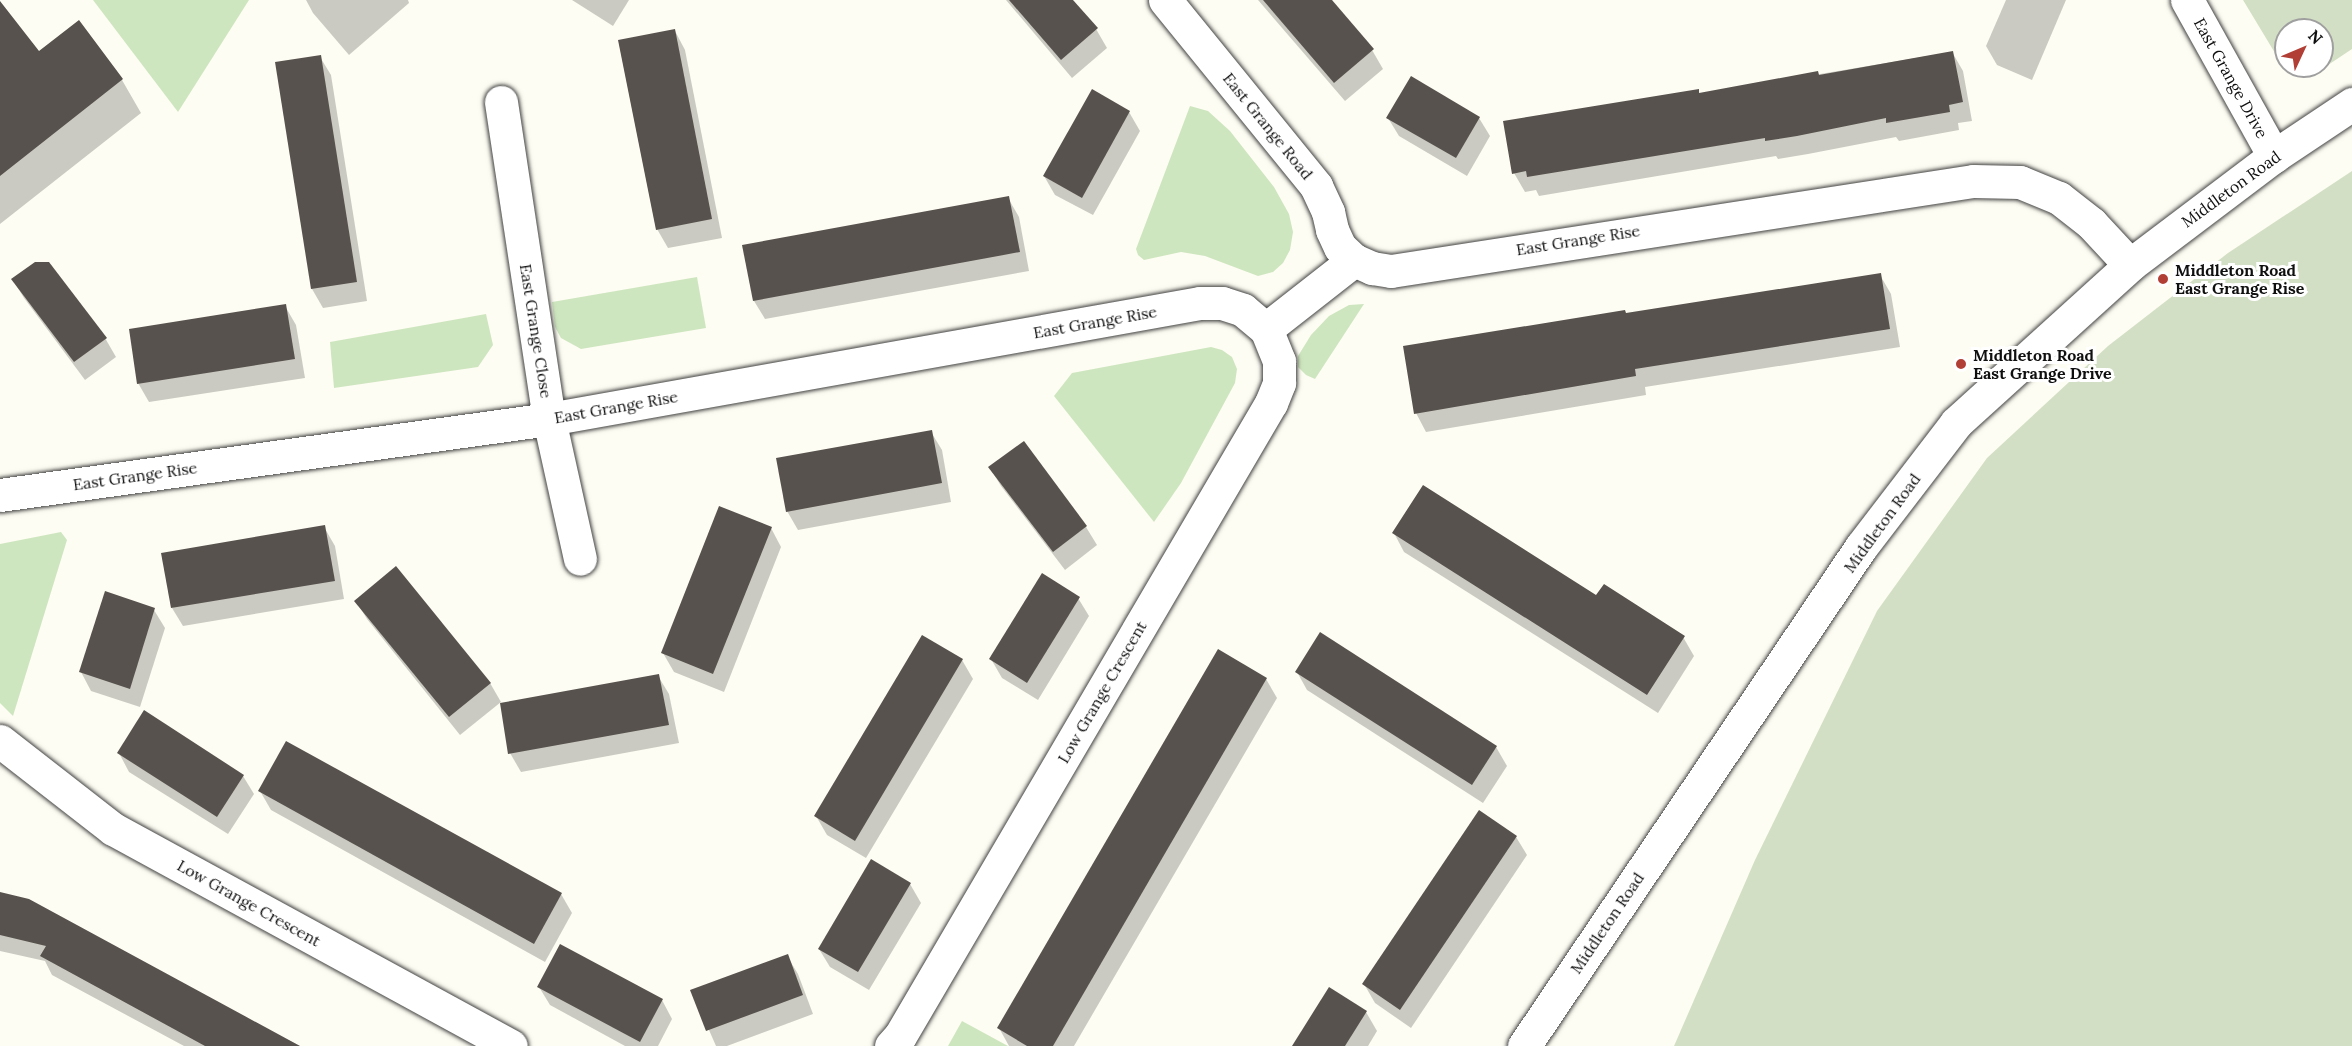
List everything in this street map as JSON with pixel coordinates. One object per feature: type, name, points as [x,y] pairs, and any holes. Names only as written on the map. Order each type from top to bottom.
[{"type":"street","name":"East Grange Road","points":[[1165,0],[1316,186],[1340,247],[1354,260]]},
{"type":"street","name":"East Grange Drive","points":[[2187,0],[2232,76],[2274,156]]},
{"type":"street","name":"East Grange Close","points":[[501,102],[549,419],[580,559]]},
{"type":"street","name":"Middleton Road","points":[[1524,1046],[1862,548],[1956,423],[2130,265],[2274,156],[2352,105]]},
{"type":"street","name":"East Grange Rise","points":[[1354,260],[1372,268],[1391,270],[1973,181],[2020,182],[2059,198],[2091,223],[2130,265]]},
{"type":"street","points":[[1266,329],[1354,260]]},
{"type":"street","name":"East Grange Rise","points":[[0,495],[549,419],[1200,303],[1222,303],[1243,309],[1266,329]]},
{"type":"street","name":"Low Grange Crescent","points":[[891,1046],[900,1036],[1271,403],[1279,383],[1279,361],[1266,329]]},
{"type":"street","name":"Low Grange Crescent","points":[[0,741],[113,829],[511,1046]]},
{"type":"green space","points":[[93,0],[249,0],[178,112]]},
{"type":"green space","points":[[2243,0],[2352,0],[2352,49],[2334,61],[2334,18],[2274,18],[2274,51]]},
{"type":"green space","points":[[1190,106],[1208,111],[1230,131],[1274,187],[1289,214],[1293,232],[1290,250],[1283,263],[1273,272],[1258,276],[1205,256],[1181,252],[1144,260],[1138,255],[1136,249]]},
{"type":"green space","points":[[2352,171],[2352,1046],[1674,1046],[1755,860],[1877,611],[1987,458],[2108,346],[2228,253]]},
{"type":"green space","points":[[697,277],[706,328],[581,349],[561,338],[555,327],[552,302]]},
{"type":"green space","points":[[1364,304],[1315,379],[1306,375],[1298,367],[1298,356],[1311,335],[1329,316],[1349,305]]},
{"type":"green space","points":[[486,314],[493,345],[478,367],[334,388],[330,342]]},
{"type":"green space","points":[[1211,347],[1222,350],[1232,357],[1237,369],[1235,383],[1181,483],[1154,522],[1054,396],[1072,373]]},
{"type":"green space","points":[[61,532],[67,540],[13,716],[0,703],[0,544]]},
{"type":"green space","points":[[962,1021],[1008,1046],[948,1046]]},
{"type":"building","points":[[1009,0],[1073,0],[1098,28],[1061,60]]},
{"type":"building","points":[[1263,0],[1332,0],[1374,49],[1334,83]]},
{"type":"building","points":[[0,1],[39,51],[79,20],[123,79],[0,176]]},
{"type":"building","points":[[675,29],[712,219],[656,230],[618,40]]},
{"type":"building","points":[[1953,51],[1963,102],[1949,105],[1950,112],[1886,123],[1886,118],[1797,136],[1765,141],[1765,138],[1527,177],[1526,171],[1512,174],[1503,121],[1699,89],[1699,93],[1818,71],[1819,75]]},
{"type":"building","points":[[321,55],[357,282],[311,289],[275,62]]},
{"type":"building","points":[[1411,76],[1480,117],[1456,158],[1386,118]]},
{"type":"building","points":[[1092,89],[1130,111],[1082,198],[1043,176]]},
{"type":"building","points":[[1009,196],[1020,252],[753,301],[742,245]]},
{"type":"building","points":[[35,262],[49,262],[107,338],[74,362],[11,279]]},
{"type":"building","points":[[1881,273],[1890,329],[1635,369],[1636,376],[1414,414],[1403,346],[1625,310],[1626,313]]},
{"type":"building","points":[[286,304],[295,359],[137,384],[129,329]]},
{"type":"building","points":[[932,430],[942,483],[786,512],[776,458]]},
{"type":"building","points":[[1024,441],[1087,526],[1053,552],[988,467]]},
{"type":"building","points":[[1423,485],[1596,595],[1604,584],[1685,636],[1647,695],[1392,533]]},
{"type":"building","points":[[719,506],[772,527],[713,674],[661,653]]},
{"type":"building","points":[[325,525],[335,581],[171,608],[161,553]]},
{"type":"building","points":[[396,566],[491,683],[449,717],[354,601]]},
{"type":"building","points":[[1042,573],[1080,597],[1027,683],[989,659]]},
{"type":"building","points":[[105,591],[155,608],[130,689],[79,672]]},
{"type":"building","points":[[1320,632],[1497,746],[1472,785],[1295,672]]},
{"type":"building","points":[[922,635],[963,659],[855,841],[814,816]]},
{"type":"building","points":[[1218,649],[1267,678],[1053,1046],[1027,1046],[997,1028]]},
{"type":"building","points":[[659,674],[669,725],[508,754],[500,703]]},
{"type":"building","points":[[144,710],[244,775],[217,817],[117,753]]},
{"type":"building","points":[[286,741],[562,893],[534,944],[258,791]]},
{"type":"building","points":[[1479,810],[1517,836],[1400,1010],[1362,984]]},
{"type":"building","points":[[871,859],[911,883],[858,972],[818,949]]},
{"type":"building","points":[[0,892],[29,899],[300,1046],[205,1046],[40,956],[46,946],[0,935]]},
{"type":"building","points":[[560,944],[663,999],[640,1042],[537,987]]},
{"type":"building","points":[[788,954],[803,995],[706,1031],[690,990]]},
{"type":"building","points":[[1329,987],[1367,1011],[1345,1046],[1292,1046]]},
{"type":"place","name":"Middleton Road East Grange Rise","points":[[2163,279]]},
{"type":"place","name":"Middleton Road East Grange Drive","points":[[1961,364]]}]
